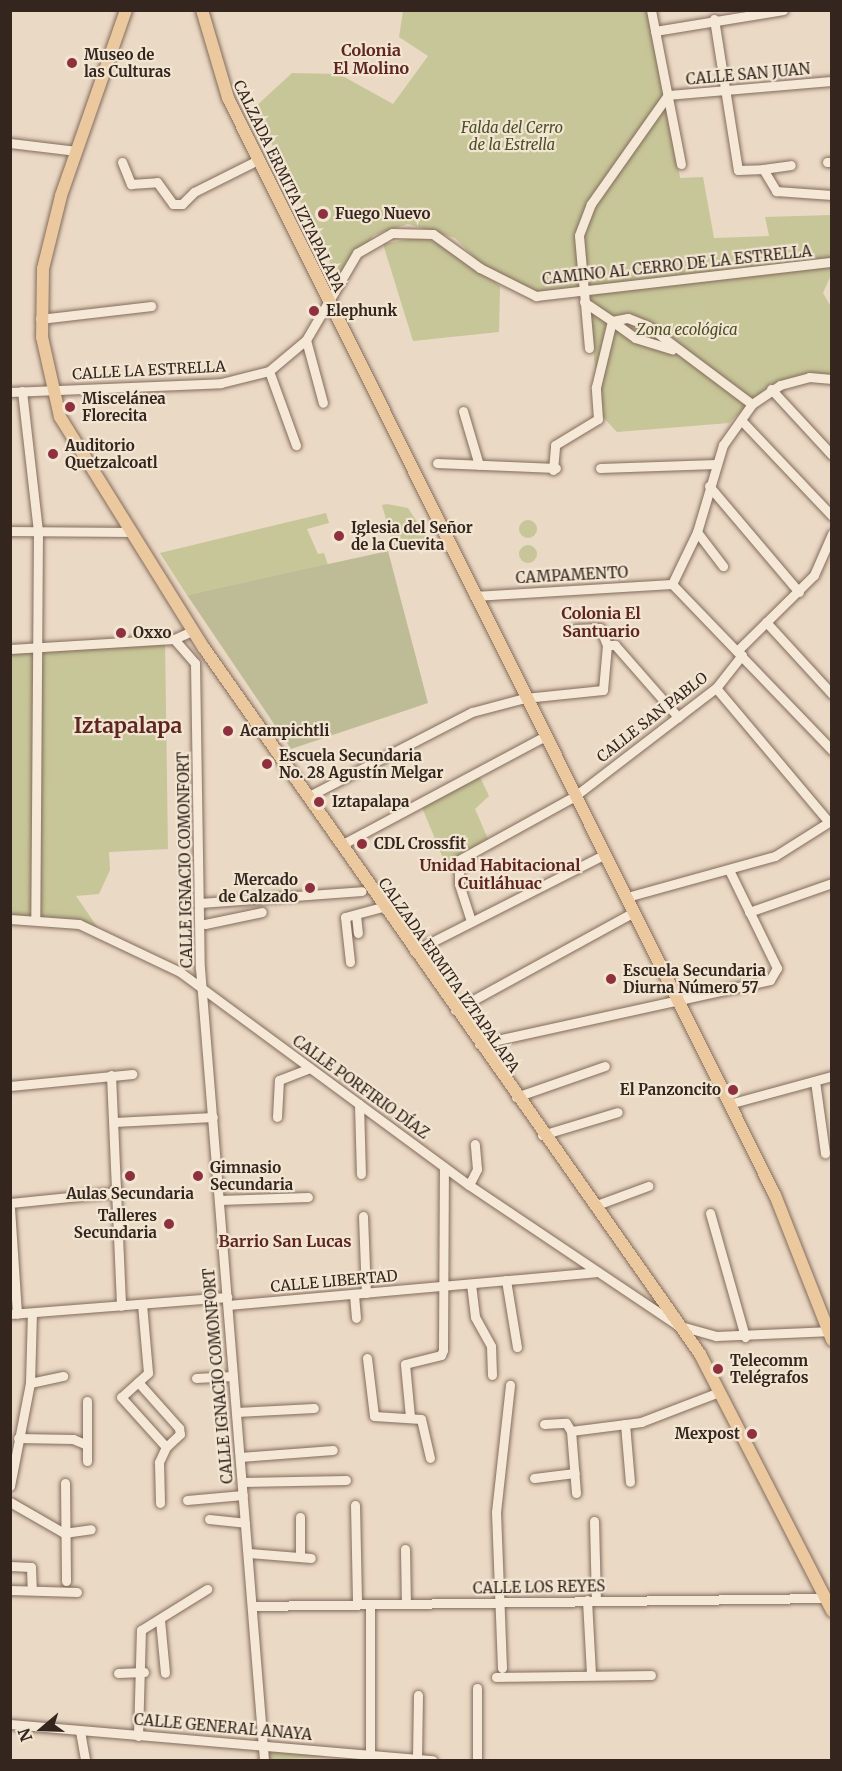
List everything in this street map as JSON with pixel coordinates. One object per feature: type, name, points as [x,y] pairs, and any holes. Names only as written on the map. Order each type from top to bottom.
[{"type":"main road","name":"CALZADA ERMITA IZTAPALAPA","points":[[126,10],[47,246],[40,319],[50,390],[74,446],[204,648],[542,1135],[677,1325],[719,1392],[831,1611]]},
{"type":"main road","name":"CALZADA ERMITA IZTAPALAPA","points":[[202,10],[217,68],[258,160],[780,1205],[831,1334]]},
{"type":"street","points":[[651,10],[681,164]]},
{"type":"street","points":[[655,31],[714,19],[783,10]]},
{"type":"street","points":[[714,19],[728,94],[738,170],[791,165]]},
{"type":"street","name":"CALLE SAN JUAN","points":[[668,95],[728,94],[831,81]]},
{"type":"street","points":[[589,348],[579,235],[591,204],[668,95]]},
{"type":"street","points":[[10,143],[77,151]]},
{"type":"street","points":[[122,162],[131,184],[157,182],[173,204],[182,204],[194,192],[258,160]]},
{"type":"street","points":[[763,169],[776,191],[831,195]]},
{"type":"street","name":"CAMINO AL CERRO DE LA ESTRELLA","points":[[330,306],[339,278],[357,253],[377,238],[414,232],[433,234],[480,268],[536,296],[584,298],[831,261]]},
{"type":"street","points":[[584,298],[634,338],[672,349]]},
{"type":"street","points":[[40,319],[151,306]]},
{"type":"street","name":"CALLE LA ESTRELLA","points":[[10,392],[221,383],[269,371],[306,340],[330,306]]},
{"type":"street","points":[[612,321],[628,318],[648,326],[672,349],[752,404]]},
{"type":"street","points":[[437,464],[554,469],[555,445],[569,433],[595,424],[596,387],[612,321]]},
{"type":"street","points":[[306,340],[323,403]]},
{"type":"street","points":[[269,371],[296,446]]},
{"type":"street","points":[[831,379],[809,377],[771,389],[752,404],[716,464],[697,532],[672,584],[831,750]]},
{"type":"street","points":[[771,389],[831,455]]},
{"type":"street","points":[[22,391],[38,531],[40,647],[35,919]]},
{"type":"street","points":[[464,411],[479,465]]},
{"type":"street","points":[[741,420],[831,516]]},
{"type":"street","points":[[600,468],[716,464]]},
{"type":"street","points":[[709,486],[799,592]]},
{"type":"street","points":[[10,531],[130,532]]},
{"type":"street","points":[[697,532],[723,566]]},
{"type":"street","name":"CALLE SAN PABLO","points":[[471,921],[457,866],[465,856],[575,796],[716,688],[740,653],[766,622],[814,575],[831,534]]},
{"type":"street","name":"CAMPAMENTO","points":[[474,596],[672,584]]},
{"type":"street","points":[[766,622],[831,694]]},
{"type":"street","points":[[10,649],[174,639],[186,635],[191,626]]},
{"type":"street","points":[[307,796],[472,712],[525,698],[603,690],[607,645],[600,628],[575,629]]},
{"type":"street","name":"CALLE IGNACIO COMONFORT","points":[[174,639],[195,663],[205,924],[203,976]]},
{"type":"street","points":[[607,645],[615,645],[678,717]]},
{"type":"street","name":"CALLE IGNACIO COMONFORT","points":[[204,648],[203,976],[264,1761]]},
{"type":"street","points":[[627,897],[775,856],[830,821],[716,688]]},
{"type":"street","points":[[341,846],[545,736]]},
{"type":"street","points":[[414,951],[605,854]]},
{"type":"street","points":[[479,1044],[677,999],[710,997],[778,974],[729,870]]},
{"type":"street","points":[[749,912],[831,883]]},
{"type":"street","points":[[203,904],[362,891]]},
{"type":"street","points":[[350,962],[345,917],[383,907]]},
{"type":"street","points":[[205,924],[262,912]]},
{"type":"street","points":[[455,1010],[634,912]]},
{"type":"street","points":[[356,915],[358,933]]},
{"type":"street","name":"CALLE PORFIRIO DÍAZ","points":[[10,919],[35,919],[100,930],[205,988],[469,1185],[677,1325]]},
{"type":"street","points":[[516,1097],[605,1066]]},
{"type":"street","points":[[277,1117],[279,1080],[310,1068]]},
{"type":"street","points":[[10,1086],[132,1074]]},
{"type":"street","points":[[111,1076],[118,1192],[121,1305]]},
{"type":"street","points":[[729,1104],[831,1076]]},
{"type":"street","points":[[815,1081],[825,1153]]},
{"type":"street","points":[[359,1104],[361,1174]]},
{"type":"street","points":[[542,1135],[618,1112]]},
{"type":"street","points":[[114,1122],[213,1117]]},
{"type":"street","points":[[469,1185],[477,1169],[475,1144]]},
{"type":"street","points":[[410,1417],[405,1364],[441,1355],[444,1167]]},
{"type":"street","points":[[594,1206],[648,1186]]},
{"type":"street","points":[[10,1203],[118,1192]]},
{"type":"street","points":[[219,1200],[308,1197]]},
{"type":"street","points":[[10,1209],[14,1314]]},
{"type":"street","points":[[710,1213],[745,1337]]},
{"type":"street","points":[[363,1216],[366,1293]]},
{"type":"street","name":"CALLE LIBERTAD","points":[[14,1314],[121,1305],[354,1295],[596,1272]]},
{"type":"street","points":[[506,1280],[517,1347]]},
{"type":"street","points":[[471,1284],[475,1317],[491,1346],[492,1375]]},
{"type":"street","points":[[354,1295],[356,1318]]},
{"type":"street","points":[[142,1304],[148,1373],[121,1397],[166,1447]]},
{"type":"street","points":[[10,1486],[15,1445],[30,1383],[32,1313]]},
{"type":"street","points":[[677,1325],[745,1337],[831,1334]]},
{"type":"street","points":[[367,1358],[374,1416],[410,1417],[425,1423],[430,1458]]},
{"type":"street","points":[[30,1383],[63,1376]]},
{"type":"street","points":[[196,1378],[233,1376]]},
{"type":"street","points":[[138,1382],[178,1428],[180,1434],[166,1447],[159,1462],[160,1503]]},
{"type":"street","points":[[502,1668],[496,1512],[510,1385]]},
{"type":"street","points":[[571,1431],[625,1424],[719,1392]]},
{"type":"street","points":[[87,1401],[87,1461]]},
{"type":"street","points":[[236,1412],[314,1408]]},
{"type":"street","points":[[10,1417],[21,1418]]},
{"type":"street","points":[[544,1424],[566,1423],[571,1431],[576,1493]]},
{"type":"street","points":[[625,1424],[630,1482]]},
{"type":"street","points":[[15,1445],[73,1438],[87,1445]]},
{"type":"street","points":[[240,1457],[333,1450]]},
{"type":"street","points":[[534,1478],[575,1473]]},
{"type":"street","points":[[242,1482],[346,1480]]},
{"type":"street","points":[[65,1482],[66,1581]]},
{"type":"street","points":[[188,1500],[243,1495]]},
{"type":"street","points":[[10,1502],[64,1533],[91,1529]]},
{"type":"street","points":[[355,1505],[357,1604]]},
{"type":"street","points":[[300,1517],[300,1556]]},
{"type":"street","points":[[209,1519],[246,1523]]},
{"type":"street","points":[[591,1675],[594,1521]]},
{"type":"street","points":[[405,1549],[406,1604]]},
{"type":"street","points":[[249,1553],[311,1558]]},
{"type":"street","points":[[10,1566],[31,1567],[32,1590]]},
{"type":"street","points":[[138,1736],[144,1672],[141,1630],[207,1589]]},
{"type":"street","points":[[10,1590],[77,1592]]},
{"type":"street","name":"CALLE LOS REYES","points":[[253,1606],[825,1598]]},
{"type":"street","points":[[370,1604],[370,1754]]},
{"type":"street","points":[[160,1620],[165,1673]]},
{"type":"street","points":[[118,1673],[144,1672]]},
{"type":"street","points":[[496,1677],[651,1675]]},
{"type":"street","points":[[477,1688],[477,1761]]},
{"type":"street","points":[[417,1759],[418,1695]]},
{"type":"street","name":"CALLE GENERAL ANAYA","points":[[10,1724],[263,1746],[332,1756],[370,1754],[432,1761]]},
{"type":"street","points":[[80,1731],[85,1761]]},
{"type":"green space","points":[[403,11],[657,11],[680,178],[703,177],[714,238],[769,236],[765,217],[831,215],[831,275],[823,293],[831,307],[831,378],[770,384],[729,423],[617,432],[601,415],[586,291],[541,295],[484,267],[455,238],[408,224],[374,235],[338,279],[254,108],[292,73],[339,74],[393,104],[428,56],[399,37]]},
{"type":"green space","points":[[420,237],[445,245],[500,286],[499,332],[413,341],[383,244]]},
{"type":"green space","points":[[382,505],[408,508],[430,542],[395,550]]},
{"type":"green space","points":[[326,513],[329,523],[307,529],[318,554],[324,553],[328,565],[187,595],[160,553]]},
{"type":"green space","points":[[524,520],[532,520],[537,525],[535,536],[524,538],[519,533],[519,525]]},
{"type":"green space","points":[[524,545],[532,545],[537,550],[535,561],[524,563],[519,558],[519,550]]},
{"type":"green space","points":[[388,551],[428,703],[291,749],[187,595]]},
{"type":"green space","points":[[165,641],[168,849],[109,852],[110,870],[99,894],[76,896],[98,928],[61,918],[11,916],[10,652]]},
{"type":"green space","points":[[478,773],[489,796],[475,809],[488,839],[445,863],[421,805]]},
{"type":"green space","points":[[268,1748],[321,1752],[325,1757],[269,1760]]},
{"type":"place","name":"Museo de las Culturas","points":[[72,63]]},
{"type":"place","name":"Fuego Nuevo","points":[[323,214]]},
{"type":"place","name":"Elephunk","points":[[314,311]]},
{"type":"place","name":"Miscelánea Florecita","points":[[70,407]]},
{"type":"place","name":"Auditorio Quetzalcoatl","points":[[53,454]]},
{"type":"place","name":"Iglesia del Señor de la Cuevita","points":[[339,536]]},
{"type":"place","name":"Oxxo","points":[[121,633]]},
{"type":"place","name":"Acampichtli","points":[[228,731]]},
{"type":"place","name":"Escuela Secundaria No. 28 Agustín Melgar","points":[[267,764]]},
{"type":"place","name":"Iztapalapa","points":[[319,802]]},
{"type":"place","name":"CDL Crossfit","points":[[362,844]]},
{"type":"place","name":"Mercado de Calzado","points":[[310,888]]},
{"type":"place","name":"Escuela Secundaria Diurna Número 57","points":[[611,979]]},
{"type":"place","name":"El Panzoncito","points":[[733,1090]]},
{"type":"place","name":"Aulas Secundaria","points":[[130,1176]]},
{"type":"place","name":"Gimnasio Secundaria","points":[[198,1176]]},
{"type":"place","name":"Talleres Secundaria","points":[[169,1224]]},
{"type":"place","name":"Telecomm Telégrafos","points":[[718,1369]]},
{"type":"place","name":"Mexpost","points":[[752,1434]]},
{"type":"district","name":"Colonia El Molino","points":[[371,59]]},
{"type":"district","name":"Colonia El Santuario","points":[[601,622]]},
{"type":"district","name":"Iztapalapa","points":[[128,726]]},
{"type":"district","name":"Unidad Habitacional Cuitláhuac","points":[[500,874]]},
{"type":"district","name":"Barrio San Lucas","points":[[285,1241]]},
{"type":"park label","name":"Falda del Cerro de la Estrella","points":[[512,136]]},
{"type":"park label","name":"Zona ecológica","points":[[687,330]]}]
